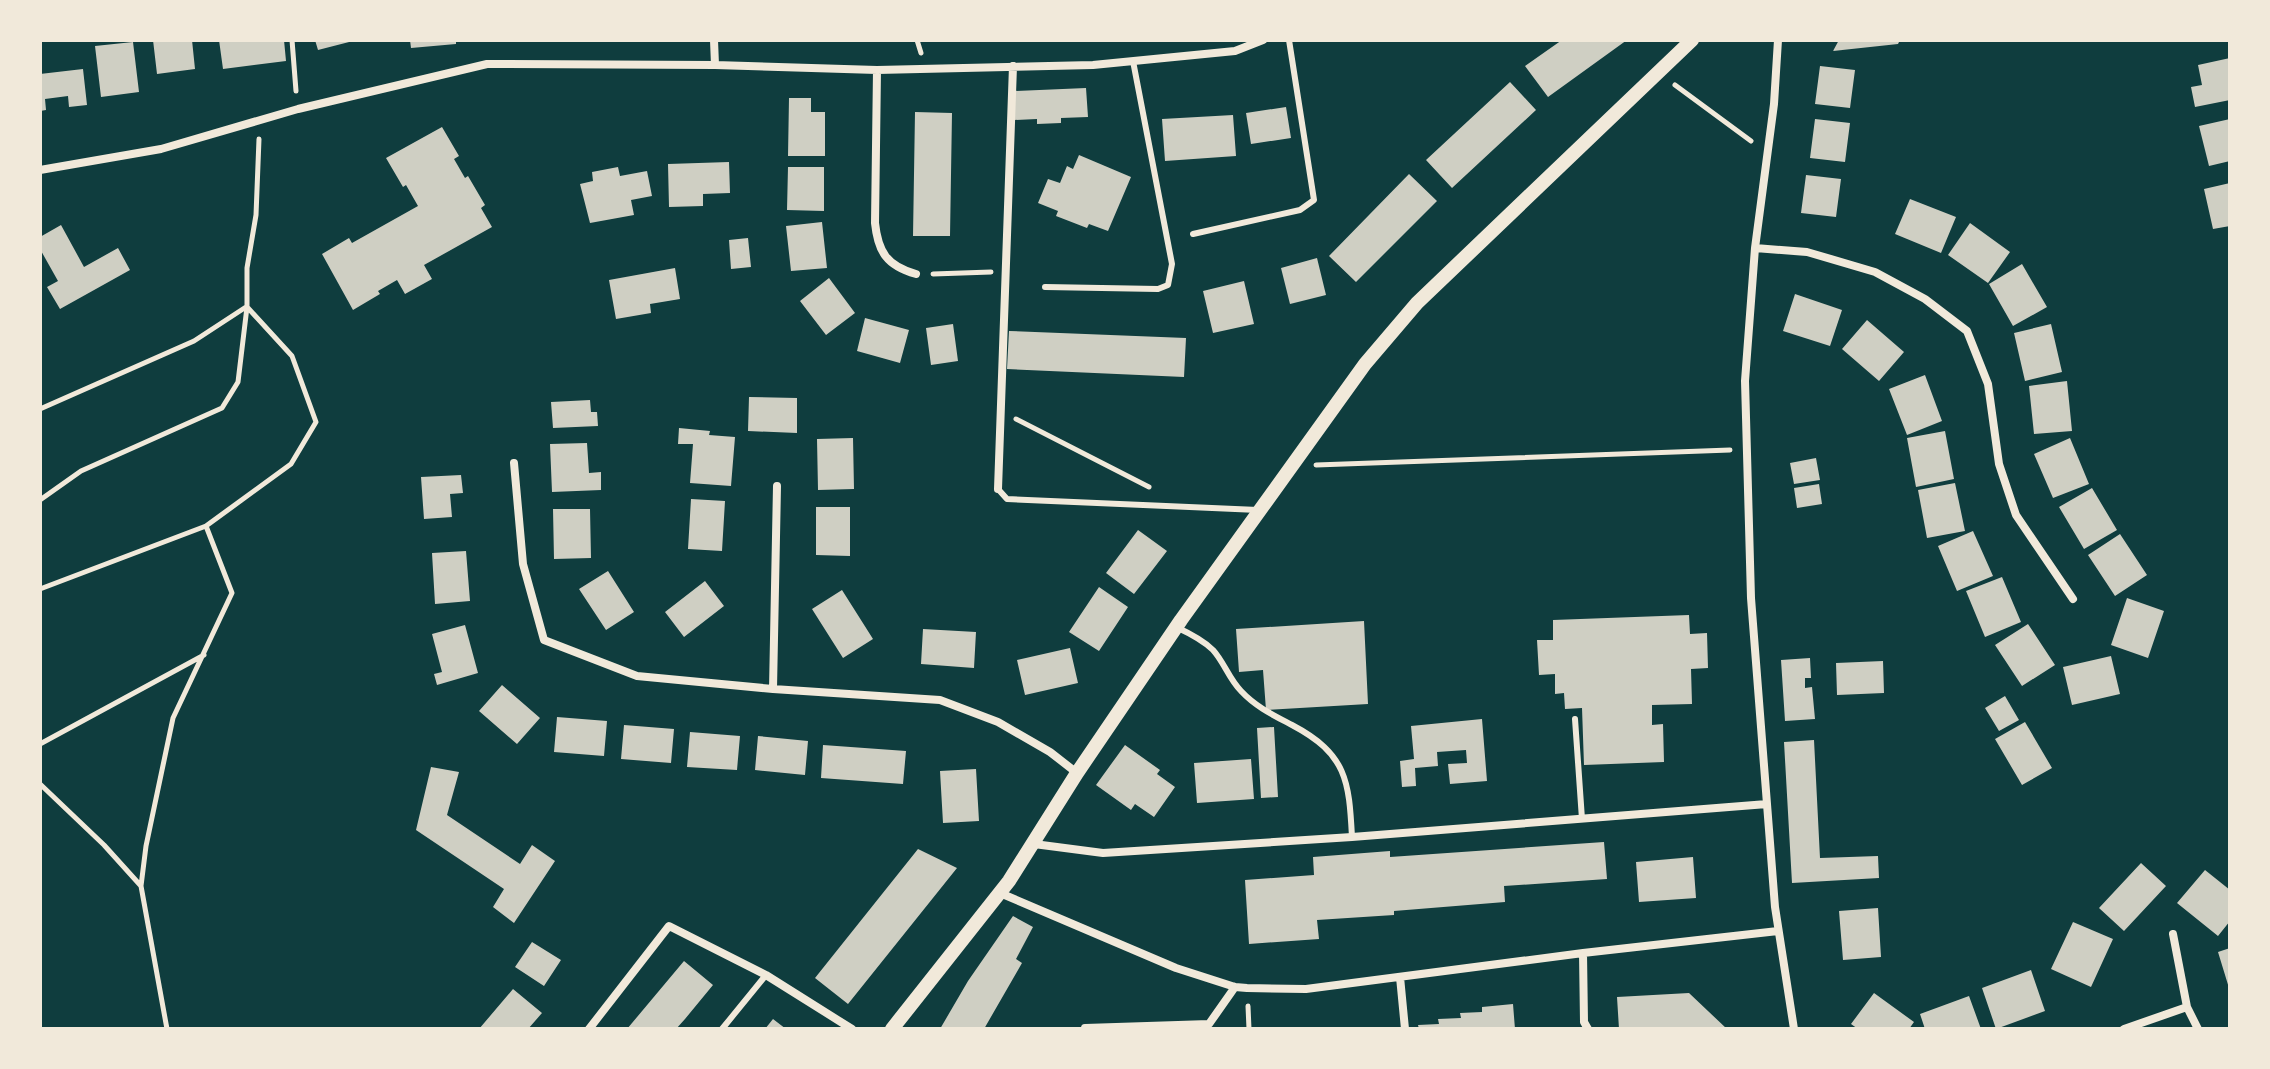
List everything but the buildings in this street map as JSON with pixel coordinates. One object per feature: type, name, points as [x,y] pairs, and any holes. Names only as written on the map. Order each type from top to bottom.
[{"type":"street","points":[[714,40],[715,65]]},
{"type":"street","points":[[40,170],[161,149],[298,109],[487,64],[715,65],[877,70],[1093,65],[1235,51],[1263,40]]},
{"type":"street","points":[[892,1029],[1000,893],[1176,627],[1365,364],[1417,303],[1692,40]]},
{"type":"street","points":[[1778,40],[1768,153],[1755,248],[1745,381],[1751,598],[1778,931],[1794,1029]]},
{"type":"street","points":[[998,489],[1013,66]]},
{"type":"street","points":[[877,70],[877,242],[886,258],[899,270],[916,274]]},
{"type":"street","points":[[1755,248],[1807,252],[1875,272],[1925,299],[1967,331],[1988,384],[1999,464],[2016,515],[2073,599]]},
{"type":"street","points":[[514,463],[523,564],[544,640],[637,676],[940,700],[998,722],[1050,752],[1077,773]]},
{"type":"street","points":[[773,689],[777,486]]},
{"type":"street","points":[[1034,844],[1103,853],[1767,804]]},
{"type":"street","points":[[1000,893],[1176,968],[1235,987],[1306,989],[1778,931]]},
{"type":"street","points":[[589,1029],[669,926],[766,975],[852,1029]]},
{"type":"street","points":[[2173,934],[2187,1007],[2198,1029]]},
{"type":"street","points":[[1583,953],[1584,1022],[1588,1029]]},
{"type":"street","points":[[1400,977],[1405,1029]]},
{"type":"street","points":[[1085,1028],[1209,1024],[1235,987]]},
{"type":"street","points":[[2124,1029],[2187,1007]]},
{"type":"lane","points":[[1193,234],[1300,210],[1314,200],[1289,40]]},
{"type":"lane","points":[[1045,287],[1158,289],[1168,285],[1172,275],[1133,61]]},
{"type":"lane","points":[[998,489],[1007,499],[1260,510]]},
{"type":"lane","points":[[1176,627],[1213,650],[1239,690],[1264,712],[1295,727],[1328,749],[1347,783],[1352,837]]},
{"type":"lane","points":[[1575,719],[1582,819]]},
{"type":"lane","points":[[722,1029],[766,975]]},
{"type":"path","points":[[292,40],[298,109]]},
{"type":"path","points":[[1659,72],[1768,153]]},
{"type":"path","points":[[40,500],[81,471],[222,408],[238,382],[247,307],[247,268],[256,215],[260,120]]},
{"type":"path","points":[[916,274],[1005,271]]},
{"type":"path","points":[[40,409],[194,341],[247,307]]},
{"type":"path","points":[[40,589],[206,526],[291,464],[316,422],[292,356],[247,307]]},
{"type":"path","points":[[1000,411],[1189,507]]},
{"type":"path","points":[[1292,466],[1747,449]]},
{"type":"path","points":[[167,1029],[141,886],[146,846],[173,718],[232,593],[206,526]]},
{"type":"path","points":[[40,744],[205,654]]},
{"type":"path","points":[[40,784],[104,845],[141,886]]}]
